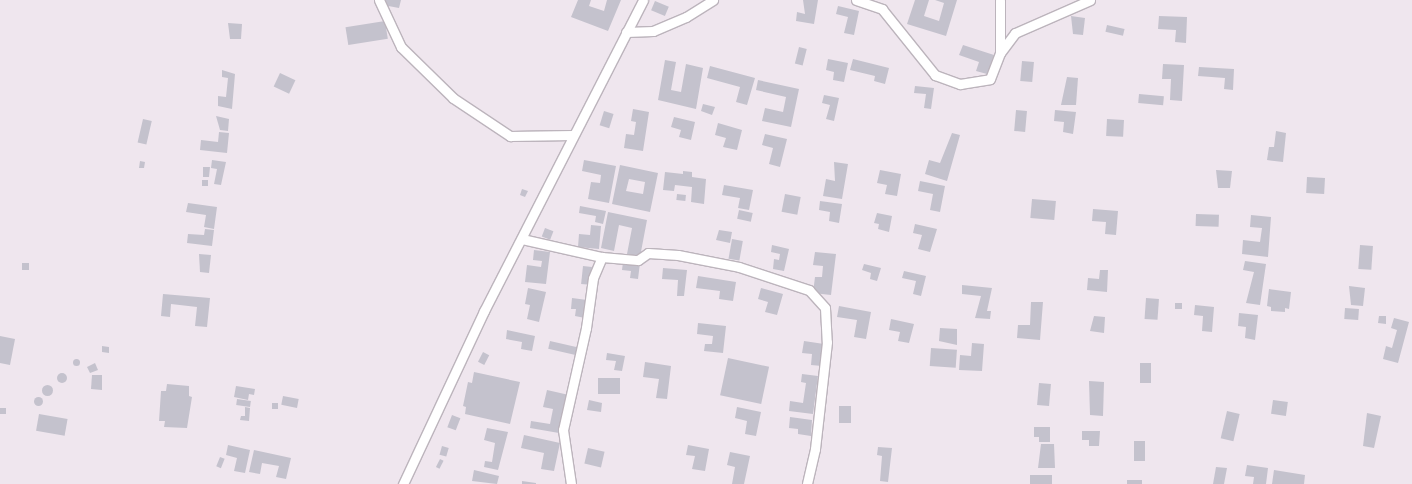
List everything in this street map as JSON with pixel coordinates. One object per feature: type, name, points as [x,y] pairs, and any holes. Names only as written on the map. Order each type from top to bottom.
[{"type":"street","points":[[379,0],[401,47],[453,98],[510,136],[573,135]]},
{"type":"street","points":[[403,484],[484,311],[643,0]]},
{"type":"street","points":[[626,32],[653,31],[686,17],[713,0]]},
{"type":"street","points":[[856,0],[882,9],[935,75],[960,84],[990,79],[1000,52],[1015,33],[1090,0]]},
{"type":"street","points":[[1000,0],[1000,52]]},
{"type":"street","points":[[522,239],[602,256],[638,260],[648,254],[686,256],[748,269],[801,286],[815,296],[825,308],[827,342],[815,449],[807,484]]},
{"type":"street","points":[[571,484],[563,430],[586,328],[593,278],[602,256]]},
{"type":"building","points":[[384,0],[401,0],[399,8],[383,5]]},
{"type":"building","points":[[578,0],[591,0],[589,6],[604,11],[607,0],[621,0],[608,31],[571,17]]},
{"type":"building","points":[[803,0],[818,0],[814,24],[796,21],[797,12],[805,14]]},
{"type":"building","points":[[915,0],[929,0],[924,16],[939,21],[944,3],[935,0],[957,0],[946,36],[907,24]]},
{"type":"building","points":[[655,1],[669,7],[665,16],[651,10]]},
{"type":"building","points":[[838,6],[859,11],[854,35],[844,33],[848,17],[836,14]]},
{"type":"building","points":[[1071,16],[1085,18],[1083,35],[1073,34]]},
{"type":"building","points":[[1159,16],[1187,17],[1186,43],[1175,42],[1176,30],[1158,29]]},
{"type":"building","points":[[385,21],[388,39],[348,45],[345,27]]},
{"type":"building","points":[[228,23],[242,24],[241,39],[230,39]]},
{"type":"building","points":[[1107,25],[1125,29],[1123,36],[1105,32]]},
{"type":"building","points":[[963,45],[994,55],[987,74],[976,71],[979,62],[959,55]]},
{"type":"building","points":[[799,47],[807,49],[803,65],[795,63]]},
{"type":"building","points":[[828,59],[848,63],[844,82],[833,80],[834,72],[826,70]]},
{"type":"building","points":[[853,59],[889,68],[885,84],[874,81],[875,76],[850,70]]},
{"type":"building","points":[[665,60],[676,62],[671,90],[681,92],[686,64],[703,68],[696,109],[658,100]]},
{"type":"building","points":[[1022,61],[1034,62],[1032,82],[1020,81]]},
{"type":"building","points":[[1163,64],[1184,65],[1182,101],[1170,100],[1171,79],[1162,79]]},
{"type":"building","points":[[710,66],[755,78],[747,105],[736,102],[740,87],[707,78]]},
{"type":"building","points":[[1199,67],[1234,69],[1233,90],[1224,89],[1225,78],[1198,76]]},
{"type":"building","points":[[222,70],[235,74],[232,109],[218,106],[218,96],[226,97],[228,78],[222,77]]},
{"type":"building","points":[[280,73],[295,80],[289,94],[274,87]]},
{"type":"building","points":[[1067,77],[1078,78],[1076,105],[1061,105]]},
{"type":"building","points":[[758,80],[799,89],[791,127],[762,121],[765,108],[783,112],[786,97],[756,90]]},
{"type":"building","points":[[915,86],[934,88],[931,109],[924,108],[926,94],[914,93]]},
{"type":"building","points":[[1139,94],[1164,96],[1163,105],[1138,103]]},
{"type":"building","points":[[824,95],[839,98],[834,121],[826,119],[830,105],[822,103]]},
{"type":"building","points":[[703,104],[715,107],[712,115],[701,111]]},
{"type":"building","points":[[633,109],[649,112],[643,151],[624,148],[626,134],[634,135],[636,122],[631,121]]},
{"type":"building","points":[[1016,110],[1027,111],[1025,132],[1014,131]]},
{"type":"building","points":[[1055,110],[1076,112],[1073,134],[1063,132],[1064,122],[1054,121]]},
{"type":"building","points":[[604,111],[614,114],[609,128],[600,125]]},
{"type":"building","points":[[216,116],[229,119],[228,131],[220,130]]},
{"type":"building","points":[[674,117],[695,122],[691,140],[679,137],[681,130],[671,127]]},
{"type":"building","points":[[143,119],[152,121],[146,144],[138,142]]},
{"type":"building","points":[[1107,119],[1124,120],[1123,137],[1106,136]]},
{"type":"building","points":[[718,123],[742,130],[737,150],[723,147],[726,138],[715,135]]},
{"type":"building","points":[[1276,131],[1286,133],[1283,162],[1267,160],[1269,147],[1274,147]]},
{"type":"building","points":[[219,132],[229,133],[227,153],[200,150],[201,140],[218,142]]},
{"type":"building","points":[[952,133],[960,135],[947,181],[925,174],[929,160],[940,163]]},
{"type":"building","points":[[765,134],[787,139],[780,167],[769,164],[773,148],[762,145]]},
{"type":"building","points":[[212,160],[226,162],[221,185],[214,184],[217,169],[211,168]]},
{"type":"building","points":[[584,160],[616,166],[609,203],[588,199],[591,182],[600,183],[601,175],[582,171]]},
{"type":"building","points":[[140,161],[145,162],[144,168],[139,168]]},
{"type":"building","points":[[834,162],[848,164],[842,199],[823,196],[826,179],[835,181]]},
{"type":"building","points":[[620,165],[658,173],[650,212],[612,204]],"holes":[[[629,179],[645,182],[643,194],[626,191]]]},
{"type":"building","points":[[203,167],[210,167],[209,177],[203,177]]},
{"type":"building","points":[[880,170],[901,174],[897,196],[885,194],[887,185],[877,183]]},
{"type":"building","points":[[1216,170],[1232,171],[1230,188],[1218,188]]},
{"type":"building","points":[[683,171],[692,172],[692,177],[706,179],[704,204],[691,202],[692,187],[675,185],[674,191],[663,190],[665,172],[683,174]]},
{"type":"building","points":[[1307,177],[1325,178],[1324,194],[1306,193]]},
{"type":"building","points":[[202,180],[208,180],[208,186],[202,186]]},
{"type":"building","points":[[920,181],[945,186],[940,212],[930,210],[933,194],[918,191]]},
{"type":"building","points":[[724,185],[753,190],[749,210],[738,208],[740,198],[722,195]]},
{"type":"building","points":[[522,189],[528,191],[525,197],[520,195]]},
{"type":"building","points":[[677,194],[686,195],[685,201],[676,200]]},
{"type":"building","points":[[785,194],[801,197],[797,215],[782,212]]},
{"type":"building","points":[[1032,199],[1056,201],[1054,220],[1030,218]]},
{"type":"building","points":[[820,201],[842,204],[839,223],[829,221],[830,212],[819,210]]},
{"type":"building","points":[[188,203],[217,207],[214,229],[204,227],[206,215],[186,212]]},
{"type":"building","points":[[580,206],[606,211],[603,224],[595,222],[596,216],[579,213]]},
{"type":"building","points":[[1093,209],[1118,211],[1116,235],[1105,234],[1106,222],[1092,221]]},
{"type":"building","points":[[739,210],[753,213],[751,222],[737,219]]},
{"type":"building","points":[[608,212],[647,220],[640,257],[627,254],[632,228],[619,225],[614,251],[601,248]]},
{"type":"building","points":[[877,213],[892,216],[889,232],[878,229],[879,224],[874,223]]},
{"type":"building","points":[[1196,214],[1219,215],[1219,227],[1196,226]]},
{"type":"building","points":[[1251,215],[1271,217],[1268,257],[1242,254],[1243,240],[1260,242],[1262,228],[1250,227]]},
{"type":"building","points":[[915,224],[937,229],[930,252],[918,249],[922,235],[913,233]]},
{"type":"building","points":[[591,225],[601,226],[599,249],[578,247],[579,234],[590,235]]},
{"type":"building","points":[[545,228],[553,231],[550,240],[542,236]]},
{"type":"building","points":[[205,229],[214,230],[212,246],[187,243],[188,234],[204,235]]},
{"type":"building","points":[[719,230],[732,232],[730,243],[716,240]]},
{"type":"building","points":[[732,239],[743,241],[739,261],[729,259]]},
{"type":"building","points":[[772,245],[789,249],[784,271],[773,269],[774,259],[779,260],[780,254],[771,252]]},
{"type":"building","points":[[1360,245],[1373,246],[1371,270],[1358,269]]},
{"type":"building","points":[[534,250],[550,252],[546,284],[525,282],[527,265],[541,267],[542,261],[533,260]]},
{"type":"building","points":[[815,252],[836,254],[831,295],[813,293],[815,277],[822,277],[823,266],[813,265]]},
{"type":"building","points":[[199,254],[211,255],[209,273],[200,272]]},
{"type":"building","points":[[1245,261],[1266,264],[1260,305],[1246,303],[1254,272],[1243,270]]},
{"type":"building","points":[[623,262],[640,263],[638,279],[630,278],[631,271],[622,270]]},
{"type":"building","points":[[22,263],[29,263],[29,270],[22,270]]},
{"type":"building","points":[[864,264],[881,268],[877,281],[870,279],[871,273],[862,270]]},
{"type":"building","points":[[583,266],[592,267],[590,285],[581,284]]},
{"type":"building","points":[[663,268],[687,270],[684,296],[677,296],[678,280],[662,279]]},
{"type":"building","points":[[1100,270],[1108,270],[1107,292],[1087,290],[1088,278],[1099,279]]},
{"type":"building","points":[[904,271],[926,276],[921,296],[913,294],[916,281],[902,278]]},
{"type":"building","points":[[698,276],[736,282],[733,301],[719,299],[720,291],[696,288]]},
{"type":"building","points":[[962,285],[992,288],[987,311],[991,311],[990,319],[975,318],[981,296],[962,294]]},
{"type":"building","points":[[1349,286],[1365,288],[1363,306],[1351,305]]},
{"type":"building","points":[[528,288],[546,292],[539,322],[527,319],[530,305],[525,304]]},
{"type":"building","points":[[761,288],[783,294],[777,315],[765,312],[768,302],[758,299]]},
{"type":"building","points":[[1269,289],[1291,292],[1289,309],[1285,308],[1285,312],[1271,311],[1271,307],[1267,306]]},
{"type":"building","points":[[163,294],[210,298],[207,327],[195,326],[197,307],[171,304],[170,317],[161,316]]},
{"type":"building","points":[[572,298],[587,300],[585,318],[575,316],[576,309],[571,309]]},
{"type":"building","points":[[1146,298],[1159,299],[1158,320],[1145,319]]},
{"type":"building","points":[[1031,302],[1043,302],[1040,340],[1017,338],[1018,325],[1030,325]]},
{"type":"building","points":[[1175,303],[1182,303],[1182,309],[1175,309]]},
{"type":"building","points":[[1195,305],[1214,307],[1212,332],[1202,331],[1203,316],[1194,315]]},
{"type":"building","points":[[839,306],[871,312],[866,339],[854,337],[857,320],[837,317]]},
{"type":"building","points":[[1345,308],[1359,309],[1358,320],[1344,319]]},
{"type":"building","points":[[1239,313],[1258,315],[1255,340],[1245,338],[1246,327],[1238,326]]},
{"type":"building","points":[[1094,316],[1105,317],[1104,333],[1090,331]]},
{"type":"building","points":[[1379,316],[1386,316],[1386,324],[1378,323]]},
{"type":"building","points":[[1394,318],[1409,322],[1398,363],[1383,359],[1386,346],[1392,348],[1397,330],[1391,328]]},
{"type":"building","points":[[891,319],[914,324],[909,343],[898,341],[900,332],[889,330]]},
{"type":"building","points":[[698,323],[726,326],[723,353],[704,351],[705,344],[712,344],[713,336],[697,334]]},
{"type":"building","points":[[940,328],[957,329],[957,345],[939,341]]},
{"type":"building","points":[[507,330],[535,336],[532,351],[521,349],[522,342],[506,339]]},
{"type":"building","points":[[0,336],[15,339],[10,365],[0,363]]},
{"type":"building","points":[[550,341],[577,347],[575,355],[548,349]]},
{"type":"building","points":[[804,341],[824,344],[822,366],[811,365],[812,354],[802,353]]},
{"type":"building","points":[[972,343],[984,344],[982,371],[959,370],[960,355],[971,356]]},
{"type":"building","points":[[102,346],[109,347],[109,353],[102,352]]},
{"type":"building","points":[[931,348],[957,350],[956,368],[930,366]]},
{"type":"building","points":[[483,352],[489,355],[484,365],[478,362]]},
{"type":"building","points":[[607,353],[625,356],[622,371],[614,370],[616,361],[606,360]]},
{"type":"building","points":[[76,358],[80,362],[76,366],[72,362]]},
{"type":"building","points":[[728,358],[769,367],[761,404],[720,395]]},
{"type":"building","points":[[645,362],[671,366],[667,399],[656,398],[659,379],[643,377]]},
{"type":"building","points":[[95,363],[98,370],[90,373],[87,367]]},
{"type":"building","points":[[1140,363],[1151,363],[1151,383],[1140,383]]},
{"type":"building","points":[[474,372],[520,382],[510,424],[465,414],[466,407],[463,406],[468,382],[472,383]]},
{"type":"building","points":[[60,373],[64,373],[67,378],[66,382],[60,383],[57,380],[57,376]]},
{"type":"building","points":[[802,374],[818,376],[813,414],[789,411],[790,401],[803,403],[806,383],[801,382]]},
{"type":"building","points":[[92,375],[102,375],[102,390],[91,389]]},
{"type":"building","points":[[598,378],[620,378],[620,394],[598,394]]},
{"type":"building","points":[[1089,381],[1104,382],[1103,416],[1090,415]]},
{"type":"building","points":[[1039,383],[1051,384],[1049,406],[1037,405]]},
{"type":"building","points":[[47,384],[53,390],[47,396],[41,390]]},
{"type":"building","points":[[167,384],[189,386],[189,396],[192,397],[187,428],[164,427],[165,421],[159,421],[161,391],[166,391]]},
{"type":"building","points":[[236,386],[255,389],[254,395],[249,394],[248,400],[234,397]]},
{"type":"building","points":[[547,390],[569,395],[559,433],[530,428],[531,421],[550,424],[553,409],[543,407]]},
{"type":"building","points":[[38,396],[43,401],[38,406],[33,401]]},
{"type":"building","points":[[283,396],[299,399],[297,408],[281,405]]},
{"type":"building","points":[[237,399],[251,401],[250,407],[236,405]]},
{"type":"building","points":[[589,400],[602,403],[601,412],[587,410]]},
{"type":"building","points":[[1273,400],[1288,402],[1286,416],[1271,414]]},
{"type":"building","points":[[272,403],[278,403],[278,409],[272,409]]},
{"type":"building","points":[[839,406],[851,406],[851,423],[839,423]]},
{"type":"building","points":[[245,407],[250,408],[249,421],[240,420],[241,416],[245,416]]},
{"type":"building","points":[[737,407],[761,412],[756,436],[745,434],[747,421],[735,418]]},
{"type":"building","points":[[0,408],[6,408],[6,414],[0,414]]},
{"type":"building","points":[[1227,411],[1240,414],[1233,441],[1221,438]]},
{"type":"building","points":[[1367,413],[1381,416],[1374,448],[1363,446]]},
{"type":"building","points":[[39,414],[68,419],[65,436],[36,431]]},
{"type":"building","points":[[452,415],[460,418],[456,430],[447,427]]},
{"type":"building","points":[[790,417],[812,420],[811,436],[798,434],[798,429],[789,428]]},
{"type":"building","points":[[1034,427],[1050,427],[1050,442],[1039,442],[1039,437],[1034,437]]},
{"type":"building","points":[[487,428],[508,432],[498,470],[484,467],[485,461],[492,462],[495,443],[484,440]]},
{"type":"building","points":[[1082,431],[1100,431],[1099,446],[1089,446],[1089,440],[1082,440]]},
{"type":"building","points":[[524,435],[560,443],[554,471],[541,469],[544,453],[521,448]]},
{"type":"building","points":[[1134,441],[1145,441],[1145,461],[1134,461]]},
{"type":"building","points":[[1041,444],[1054,444],[1055,468],[1038,468]]},
{"type":"building","points":[[228,445],[250,450],[245,473],[234,471],[237,458],[226,455]]},
{"type":"building","points":[[688,445],[709,449],[705,471],[692,469],[695,456],[686,455]]},
{"type":"building","points":[[442,446],[449,448],[446,457],[440,455]]},
{"type":"building","points":[[878,447],[892,448],[888,482],[880,481],[882,456],[877,455]]},
{"type":"building","points":[[588,448],[605,452],[601,467],[584,464]]},
{"type":"building","points":[[254,450],[291,458],[286,479],[276,477],[279,466],[262,463],[260,474],[249,472]]},
{"type":"building","points":[[730,452],[750,456],[744,484],[732,484],[735,467],[727,465]]},
{"type":"building","points":[[220,457],[225,459],[221,468],[216,466]]},
{"type":"building","points":[[440,459],[444,461],[439,469],[436,467]]},
{"type":"building","points":[[1247,465],[1268,468],[1266,484],[1253,484],[1254,477],[1245,476]]},
{"type":"building","points":[[1216,467],[1227,468],[1224,484],[1213,484]]},
{"type":"building","points":[[474,470],[499,476],[497,484],[472,481]]},
{"type":"building","points":[[1274,470],[1305,475],[1304,484],[1272,484]]},
{"type":"building","points":[[1030,475],[1052,475],[1052,484],[1030,484]]},
{"type":"building","points":[[1127,480],[1142,480],[1142,484],[1127,484]]},
{"type":"building","points":[[522,481],[536,483],[536,484],[522,484]]}]
